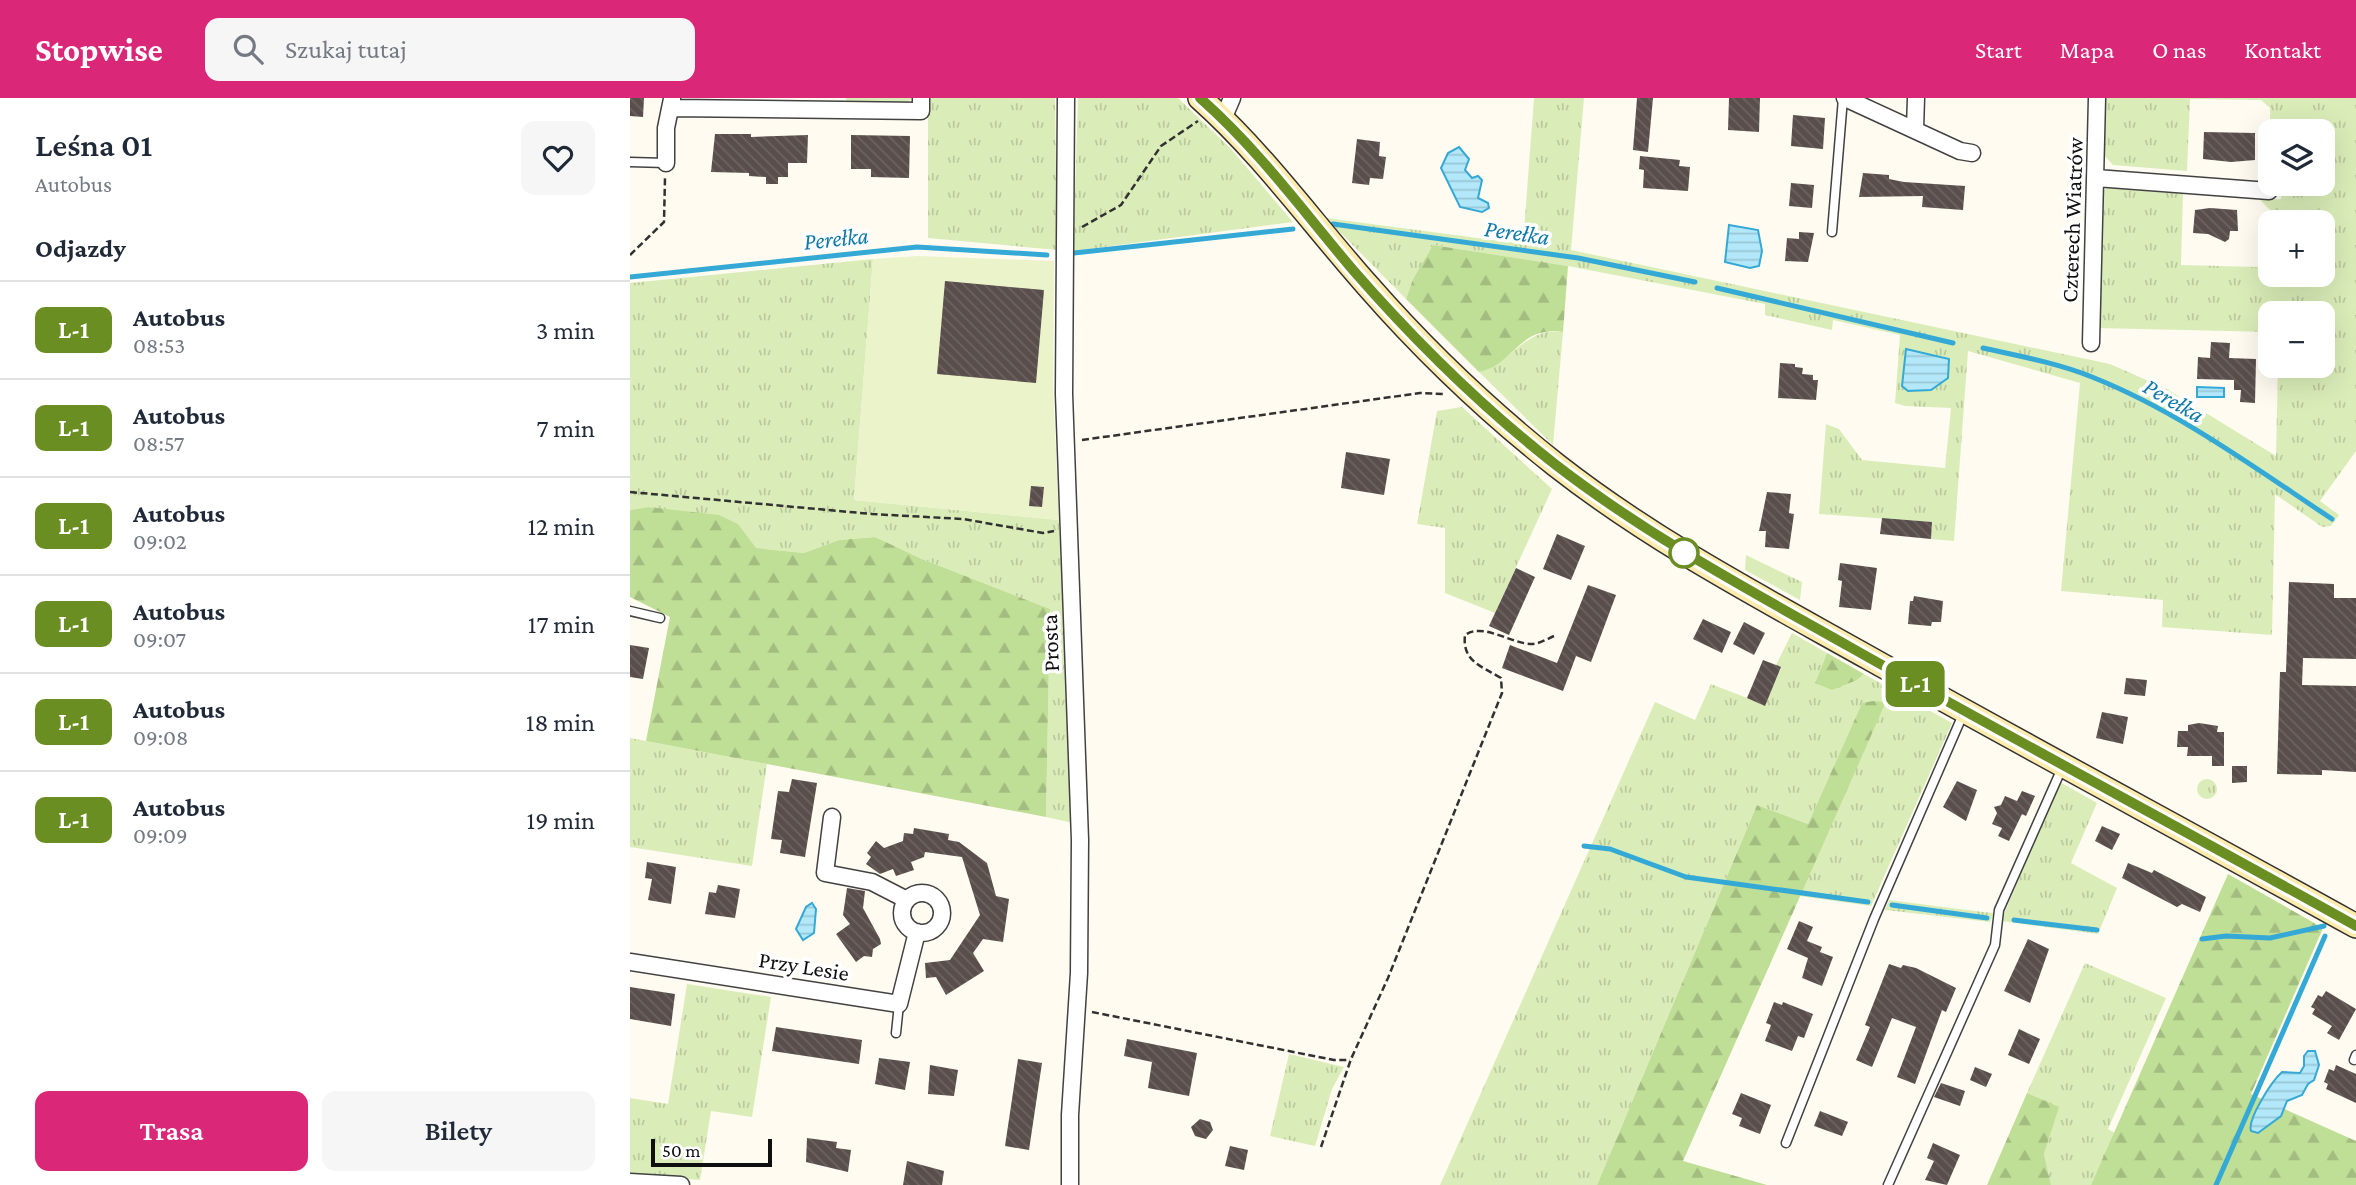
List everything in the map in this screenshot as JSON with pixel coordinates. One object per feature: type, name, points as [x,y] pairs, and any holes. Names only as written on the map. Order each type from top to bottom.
[{"type":"street","points":[[666,163],[666,128],[672,103],[921,111],[921,98]]},
{"type":"street","name":"Prosta","points":[[1066,98],[1065,442],[1080,840],[1078,1012],[1070,1115],[1074,1184]]},
{"type":"street","points":[[1844,98],[1960,151],[1972,153]]},
{"type":"street","points":[[1915,129],[1916,98]]},
{"type":"street","name":"Czterech Wiatrów","points":[[2091,343],[2098,98]]},
{"type":"street","points":[[1215,109],[1277,176],[1370,289],[1420,342],[1553,463],[1612,507],[1675,548],[1964,712],[2356,926]]},
{"type":"street","points":[[2096,178],[2258,190]]},
{"type":"street","points":[[832,817],[825,873],[872,882],[907,900]]},
{"type":"street","points":[[917,894],[930,896],[941,911],[934,929],[917,932],[908,928],[902,916],[907,900],[917,894]]},
{"type":"street","points":[[899,1004],[917,932]]},
{"type":"street","name":"Przy Lesie","points":[[630,962],[899,1004]]},
{"type":"street","points":[[630,1182],[681,1185]]},
{"type":"lane","points":[[1832,232],[1844,98]]},
{"type":"lane","points":[[630,162],[666,163]]},
{"type":"lane","points":[[630,611],[660,618]]},
{"type":"lane","points":[[1786,1143],[1874,919],[1964,712]]},
{"type":"lane","points":[[1888,1185],[1995,945],[1999,910],[2064,766]]},
{"type":"lane","points":[[896,1034],[899,1004]]},
{"type":"path","points":[[1065,247],[1070,243],[1072,233],[1121,205],[1161,146],[1215,109]]},
{"type":"path","points":[[630,255],[664,222],[666,163]]},
{"type":"path","points":[[1065,442],[1420,393],[1443,395],[1452,387]]},
{"type":"path","points":[[630,492],[963,519],[1043,533],[1068,527]]},
{"type":"path","points":[[1321,1147],[1351,1059],[1388,978],[1503,693],[1501,678],[1468,657],[1463,649],[1465,635],[1471,630],[1483,631],[1534,644],[1554,636]]},
{"type":"path","points":[[1078,1012],[1118,1016],[1334,1060],[1351,1059]]},
{"type":"green space","points":[[846,98],[912,98],[907,103],[846,102]]},
{"type":"green space","points":[[928,98],[1055,98],[1057,250],[928,238]]},
{"type":"green space","points":[[1078,98],[1178,98],[1231,149],[1293,222],[1073,251]]},
{"type":"green space","points":[[1534,98],[1584,98],[1571,250],[2110,364],[2167,389],[2276,456],[2278,378],[2335,378],[2335,301],[2258,301],[2258,332],[2096,328],[2101,192],[2107,188],[2183,194],[2181,265],[2258,267],[2258,287],[2335,287],[2335,210],[2270,210],[2260,200],[2281,199],[2281,196],[2335,196],[2335,119],[2270,119],[2270,108],[2261,100],[2190,99],[2187,171],[2113,165],[2101,152],[2102,98],[2356,98],[2356,451],[2320,501],[2339,515],[2331,526],[2322,527],[2275,494],[2272,635],[2162,627],[2163,600],[2061,591],[2080,383],[1968,351],[1954,541],[1931,539],[1932,522],[1819,514],[1826,424],[1839,429],[1862,460],[1945,468],[1951,408],[1895,403],[1900,335],[1833,320],[1832,330],[1765,315],[1765,304],[1568,266],[1433,245],[1413,279],[1406,299],[1326,218],[1523,244]]},
{"type":"green space","points":[[1433,245],[1568,266],[1563,332],[1536,335],[1526,340],[1501,362],[1479,372],[1406,299],[1413,279]]},
{"type":"green space","points":[[918,256],[1054,261],[1053,388],[1059,520],[854,500],[873,259]]},
{"type":"green space","points":[[873,259],[854,500],[1059,520],[1073,823],[1046,817],[1050,609],[922,559],[875,537],[839,540],[804,553],[755,548],[738,524],[648,507],[630,510],[630,283]]},
{"type":"green space","points":[[1546,332],[1563,332],[1553,445],[1479,372],[1489,369],[1526,341]]},
{"type":"green space","points":[[1462,407],[1552,489],[1495,613],[1445,593],[1445,528],[1417,524],[1437,411]]},
{"type":"green space","points":[[648,507],[719,515],[738,524],[756,548],[804,553],[839,540],[875,537],[922,559],[1050,609],[1046,817],[646,741],[670,617],[630,597],[630,510]]},
{"type":"green space","points":[[1746,555],[1802,582],[1800,600],[1745,570]]},
{"type":"green space","points":[[1792,633],[1827,653],[1815,683],[1857,680],[1864,674],[1952,723],[1871,906],[1799,896],[1886,702],[1862,703],[1808,824],[1757,805],[1597,1185],[1440,1185],[1655,702],[1695,720],[1711,684],[1765,705],[1781,668],[1776,665]]},
{"type":"green space","points":[[1827,653],[1864,674],[1857,680],[1832,690],[1815,683]]},
{"type":"green space","points":[[1886,702],[1683,1161],[1767,1185],[1597,1185],[1757,805],[1808,824],[1862,703]]},
{"type":"green space","points":[[630,738],[767,764],[752,866],[630,847]]},
{"type":"green space","points":[[2207,779],[2214,782],[2217,789],[2214,796],[2207,799],[2200,796],[2197,789],[2200,782]]},
{"type":"green space","points":[[2060,782],[2097,803],[2071,863],[2117,888],[2098,934],[2001,921]]},
{"type":"green space","points":[[2228,874],[2323,928],[2251,1094],[2356,1141],[2356,1185],[2091,1185]]},
{"type":"green space","points":[[1889,900],[1994,913],[1990,922],[1885,910]]},
{"type":"green space","points":[[2085,963],[2166,998],[2108,1129],[2115,1133],[2091,1185],[2051,1185],[2044,1154],[2058,1108],[2027,1093]]},
{"type":"green space","points":[[687,984],[771,997],[752,1117],[711,1111],[700,1180],[630,1173],[630,1098],[668,1104]]},
{"type":"green space","points":[[1289,1054],[1344,1067],[1332,1089],[1315,1146],[1270,1136]]},
{"type":"green space","points":[[2027,1093],[2059,1107],[2044,1154],[2051,1185],[1987,1185]]},
{"type":"water","points":[[1459,147],[1469,159],[1465,170],[1472,178],[1478,176],[1482,180],[1478,198],[1488,203],[1489,208],[1482,212],[1460,207],[1441,168],[1448,153]]},
{"type":"water","points":[[1729,225],[1758,230],[1762,251],[1759,266],[1750,268],[1725,262]]},
{"type":"water","points":[[1906,349],[1949,359],[1948,378],[1931,390],[1908,391],[1902,386]]},
{"type":"water","points":[[2197,387],[2224,388],[2224,397],[2197,397]]},
{"type":"water","points":[[812,903],[816,909],[814,933],[803,940],[796,929],[806,907]]},
{"type":"water","points":[[2308,1051],[2315,1051],[2319,1065],[2314,1080],[2308,1084],[2302,1095],[2287,1101],[2281,1116],[2258,1133],[2251,1131],[2256,1109],[2272,1083],[2282,1072],[2300,1073]]},
{"type":"building","points":[[630,98],[644,98],[643,117],[630,116]]},
{"type":"building","points":[[1637,98],[1653,98],[1648,152],[1633,150]]},
{"type":"building","points":[[1729,98],[1760,98],[1759,132],[1728,130]]},
{"type":"building","points":[[1793,115],[1825,118],[1823,149],[1791,146]]},
{"type":"building","points":[[2204,132],[2255,133],[2255,160],[2231,162],[2203,159]]},
{"type":"building","points":[[715,134],[751,134],[751,137],[808,135],[807,163],[788,163],[788,177],[778,177],[778,184],[766,184],[766,177],[749,176],[749,173],[711,172]]},
{"type":"building","points":[[851,135],[910,136],[909,178],[871,177],[871,169],[851,169]]},
{"type":"building","points":[[1357,139],[1380,142],[1379,156],[1386,157],[1383,179],[1370,178],[1369,185],[1352,183]]},
{"type":"building","points":[[1640,156],[1680,160],[1679,166],[1690,167],[1688,191],[1643,188],[1644,170],[1639,169]]},
{"type":"building","points":[[1863,173],[1889,175],[1889,179],[1904,182],[1965,186],[1963,210],[1922,207],[1923,196],[1859,197]]},
{"type":"building","points":[[1791,183],[1814,185],[1812,208],[1789,206]]},
{"type":"building","points":[[2195,210],[2237,210],[2238,231],[2230,231],[2229,239],[2225,242],[2208,234],[2193,233]]},
{"type":"building","points":[[1799,232],[1814,233],[1808,262],[1785,261],[1787,238],[1799,239]]},
{"type":"building","points":[[945,281],[1044,290],[1036,383],[937,374]]},
{"type":"building","points":[[2211,342],[2230,343],[2229,358],[2256,359],[2255,403],[2240,402],[2241,390],[2234,390],[2234,380],[2197,379],[2198,357],[2210,358]]},
{"type":"building","points":[[1780,363],[1795,364],[1795,367],[1803,368],[1802,374],[1813,375],[1813,380],[1818,380],[1816,400],[1778,398]]},
{"type":"building","points":[[1346,452],[1390,459],[1384,495],[1341,488]]},
{"type":"building","points":[[1031,486],[1044,487],[1042,507],[1029,506]]},
{"type":"building","points":[[1767,492],[1791,494],[1789,513],[1794,514],[1789,549],[1765,547],[1766,531],[1759,531]]},
{"type":"building","points":[[1882,518],[1932,522],[1931,539],[1880,534]]},
{"type":"building","points":[[1557,534],[1585,546],[1571,580],[1543,569]]},
{"type":"building","points":[[1840,563],[1877,568],[1871,610],[1839,607],[1842,581],[1838,580]]},
{"type":"building","points":[[1516,568],[1535,577],[1509,635],[1489,626]]},
{"type":"building","points":[[2289,582],[2334,584],[2334,598],[2356,598],[2356,659],[2303,658],[2302,685],[2356,686],[2356,772],[2322,770],[2322,775],[2277,774],[2280,672],[2286,672]]},
{"type":"building","points":[[1588,585],[1616,595],[1591,662],[1576,656],[1563,691],[1502,668],[1510,645],[1557,663]]},
{"type":"building","points":[[1914,596],[1943,601],[1941,622],[1932,622],[1931,626],[1908,624],[1910,601],[1913,601]]},
{"type":"building","points":[[1703,619],[1731,632],[1722,653],[1693,639]]},
{"type":"building","points":[[1744,622],[1765,633],[1754,655],[1733,644]]},
{"type":"building","points":[[630,645],[649,648],[643,679],[630,677]]},
{"type":"building","points":[[1763,660],[1781,667],[1765,706],[1747,698]]},
{"type":"building","points":[[2126,678],[2147,680],[2145,696],[2124,694]]},
{"type":"building","points":[[2102,712],[2128,717],[2123,744],[2096,738]]},
{"type":"building","points":[[2199,723],[2218,726],[2217,732],[2224,732],[2224,766],[2212,766],[2212,756],[2187,756],[2188,747],[2177,747],[2178,731],[2188,731],[2188,725]]},
{"type":"building","points":[[2232,766],[2247,766],[2247,782],[2232,783]]},
{"type":"building","points":[[792,779],[817,783],[805,857],[780,853],[782,840],[771,839],[778,791],[789,792]]},
{"type":"building","points":[[1957,781],[1977,790],[1966,821],[1943,807]]},
{"type":"building","points":[[2022,791],[2035,796],[2026,816],[2022,814],[2009,841],[1998,836],[2002,828],[1992,824],[1997,813],[1994,807],[2001,805],[2005,796],[2017,801]]},
{"type":"building","points":[[2102,826],[2120,834],[2112,850],[2095,841]]},
{"type":"building","points":[[914,828],[949,834],[948,840],[959,842],[987,863],[996,896],[1009,899],[1003,942],[983,939],[973,953],[984,971],[946,995],[936,977],[926,978],[925,963],[950,960],[980,915],[962,857],[925,852],[924,857],[911,862],[914,870],[896,876],[893,869],[880,874],[866,864],[871,857],[867,853],[876,841],[884,848],[903,841],[904,833],[913,834]]},
{"type":"building","points":[[647,862],[676,867],[671,904],[648,900],[652,879],[645,878]]},
{"type":"building","points":[[2128,863],[2152,873],[2154,870],[2206,897],[2200,912],[2182,904],[2177,907],[2122,878]]},
{"type":"building","points":[[718,885],[740,889],[735,918],[705,914],[709,892],[716,893]]},
{"type":"building","points":[[847,888],[865,891],[863,908],[881,944],[873,949],[872,957],[864,956],[856,962],[836,934],[850,924],[843,915]]},
{"type":"building","points":[[1799,921],[1813,927],[1807,941],[1822,947],[1820,952],[1833,957],[1822,986],[1802,978],[1808,958],[1787,949]]},
{"type":"building","points":[[2028,939],[2049,949],[2030,1003],[2004,991]]},
{"type":"building","points":[[1889,964],[1901,968],[1903,965],[1916,968],[1956,988],[1946,1012],[1942,1010],[1915,1084],[1897,1077],[1916,1027],[1892,1018],[1872,1067],[1856,1060],[1870,1027],[1865,1025]]},
{"type":"building","points":[[630,987],[675,994],[671,1026],[630,1019]]},
{"type":"building","points":[[2326,991],[2356,1009],[2339,1040],[2327,1033],[2332,1026],[2312,1014],[2315,1009],[2311,1007],[2318,995],[2322,997]]},
{"type":"building","points":[[1774,1002],[1782,1005],[1783,1002],[1813,1014],[1804,1038],[1798,1036],[1792,1051],[1765,1041],[1771,1025],[1766,1023]]},
{"type":"building","points":[[776,1027],[862,1040],[859,1064],[772,1051]]},
{"type":"building","points":[[2019,1029],[2040,1039],[2029,1064],[2008,1055]]},
{"type":"building","points":[[1127,1039],[1197,1053],[1189,1096],[1148,1088],[1152,1062],[1124,1056]]},
{"type":"building","points":[[879,1058],[910,1062],[905,1090],[875,1084]]},
{"type":"building","points":[[1018,1059],[1042,1063],[1029,1150],[1005,1146]]},
{"type":"building","points":[[930,1065],[958,1070],[954,1096],[928,1094]]},
{"type":"building","points":[[2336,1065],[2356,1074],[2356,1103],[2326,1089],[2328,1084],[2324,1082],[2329,1069],[2334,1071]]},
{"type":"building","points":[[1975,1067],[1992,1074],[1986,1087],[1970,1080]]},
{"type":"building","points":[[1941,1083],[1965,1091],[1960,1106],[1934,1097]]},
{"type":"building","points":[[1741,1093],[1771,1105],[1760,1134],[1739,1126],[1742,1118],[1732,1114]]},
{"type":"building","points":[[1820,1111],[1848,1122],[1842,1136],[1814,1126]]},
{"type":"building","points":[[1200,1119],[1210,1122],[1213,1130],[1206,1139],[1195,1136],[1191,1127]]},
{"type":"building","points":[[807,1138],[837,1142],[836,1148],[851,1150],[848,1172],[806,1162]]},
{"type":"building","points":[[1933,1143],[1960,1155],[1947,1185],[1925,1180],[1934,1161],[1927,1158]]},
{"type":"building","points":[[1230,1146],[1248,1150],[1244,1170],[1225,1166]]},
{"type":"building","points":[[907,1161],[944,1171],[942,1185],[903,1185]]},
{"type":"waterway","name":"Perełka","points":[[1333,224],[1578,258],[1695,282]]},
{"type":"waterway","name":"Perełka","points":[[1074,253],[1293,229]]},
{"type":"waterway","name":"Perełka","points":[[630,277],[917,247],[1047,255]]},
{"type":"waterway","name":"Perełka","points":[[1717,288],[1953,343]]},
{"type":"waterway","name":"Perełka","points":[[1983,348],[2038,360],[2092,377],[2155,406],[2332,519]]},
{"type":"waterway","points":[[1584,846],[1610,849],[1686,877],[1868,902]]},
{"type":"waterway","points":[[1892,905],[1987,918]]},
{"type":"waterway","points":[[2014,920],[2097,930]]},
{"type":"waterway","points":[[2202,939],[2226,936],[2270,938],[2324,926]]},
{"type":"waterway","points":[[2216,1185],[2325,936]]},
{"type":"bus line","name":"L-1","points":[[1200,98],[1264,161],[1370,289],[1420,342],[1553,463],[1612,507],[1685,553],[1964,712],[2356,926]]}]
